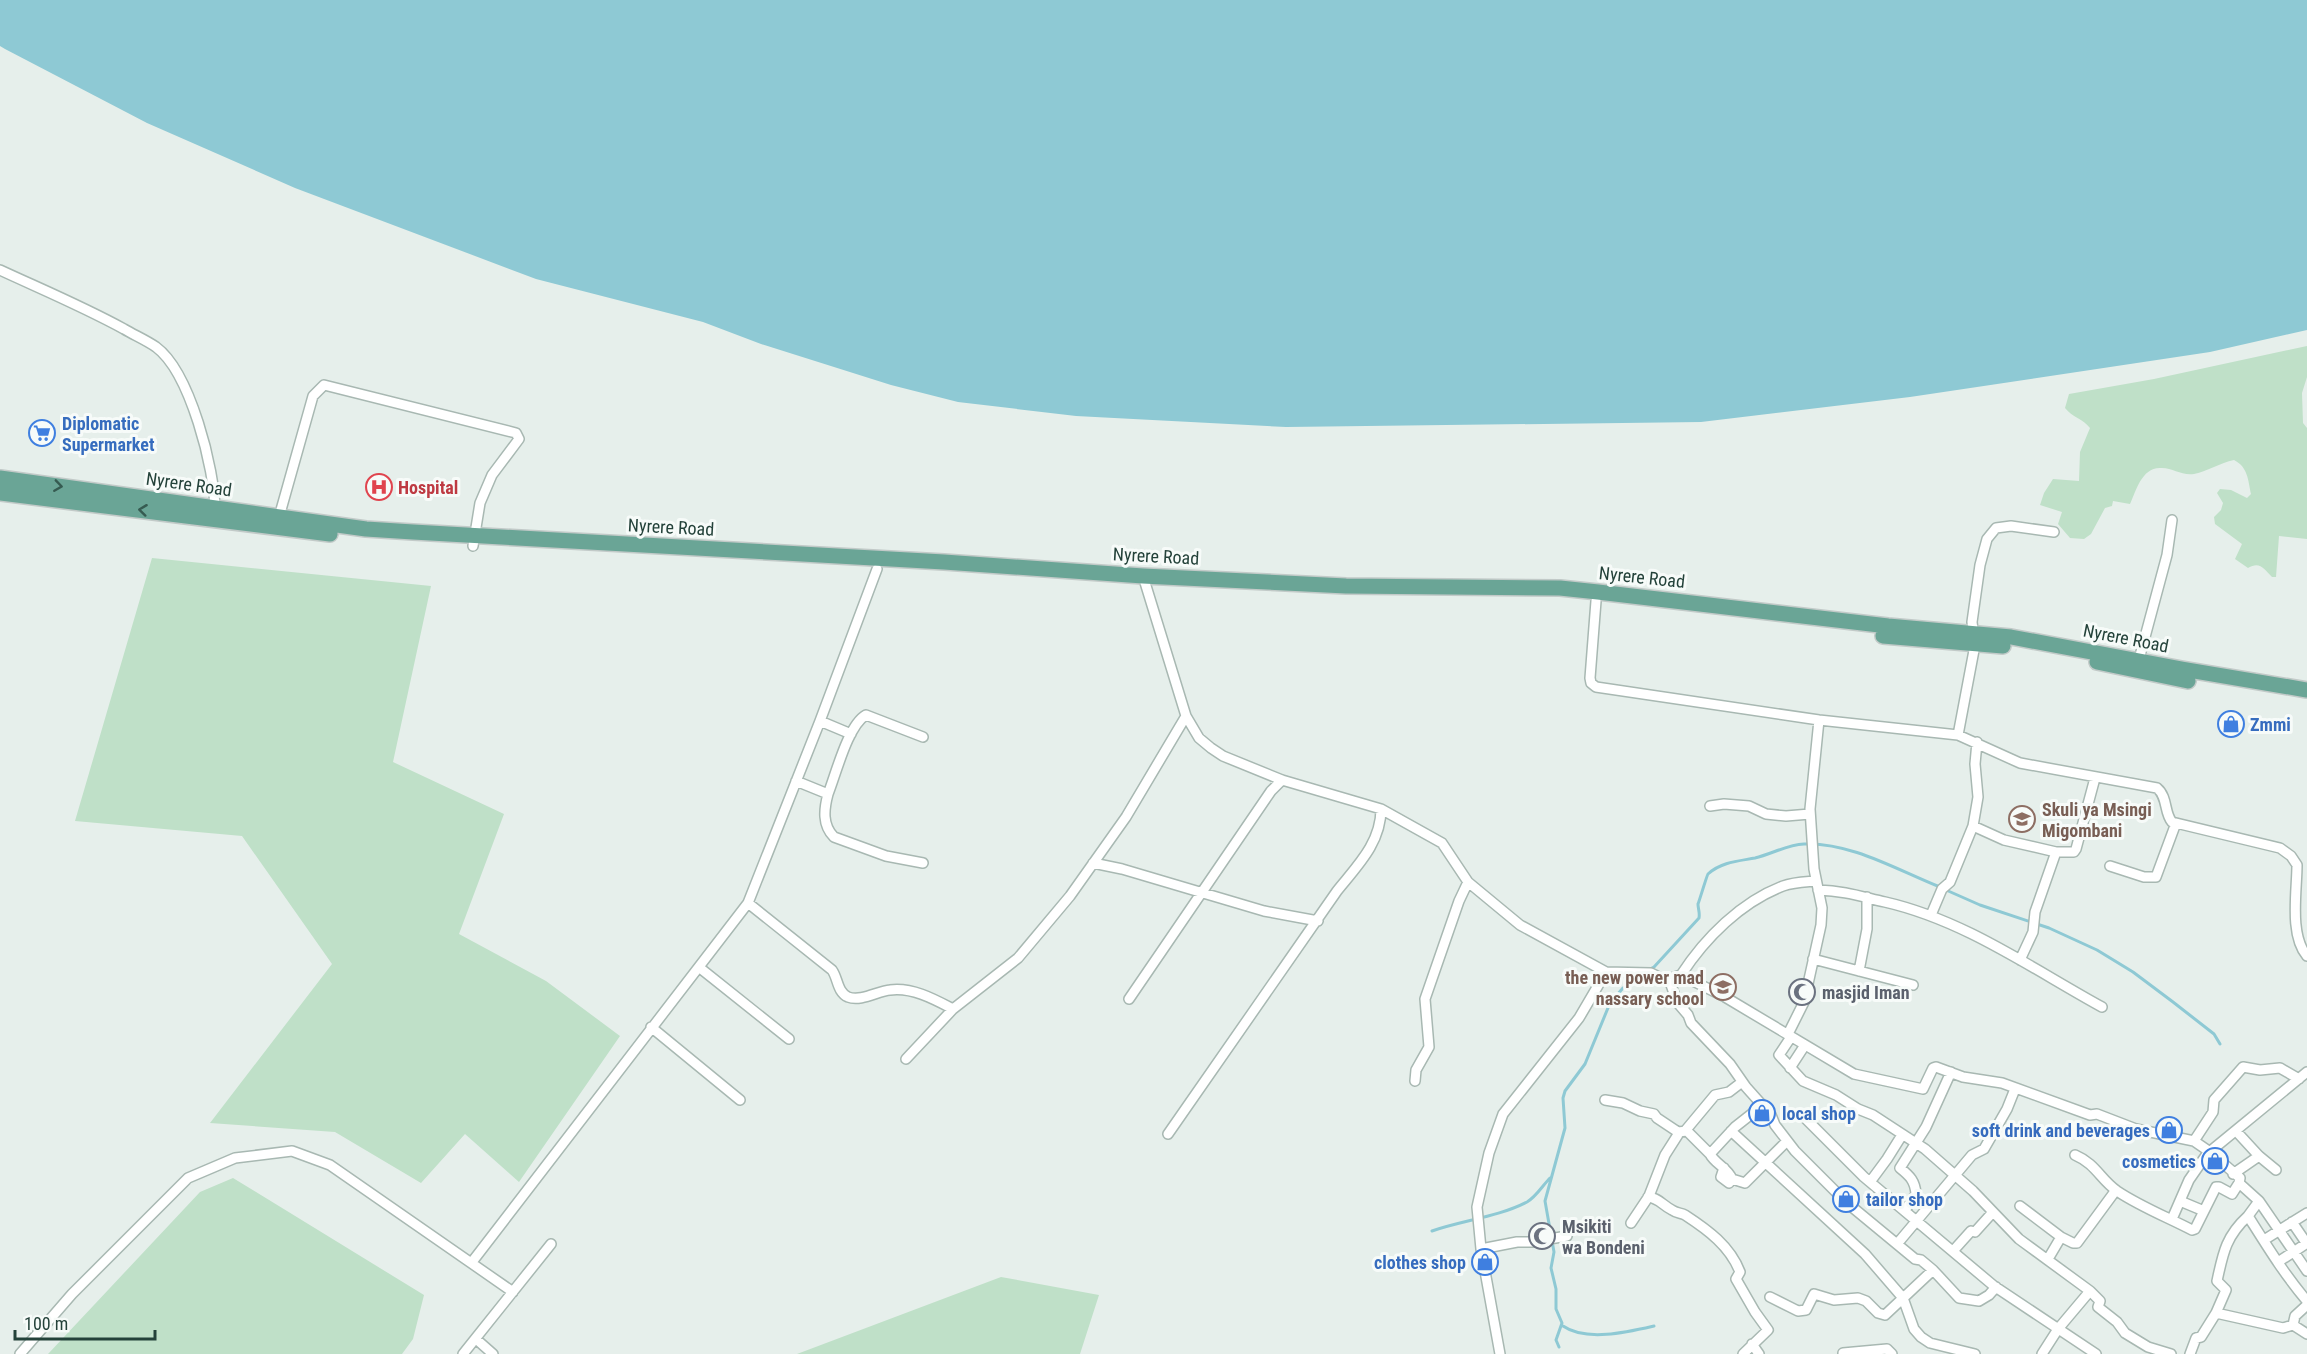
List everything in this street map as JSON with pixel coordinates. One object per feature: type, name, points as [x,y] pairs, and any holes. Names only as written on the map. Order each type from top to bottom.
[{"type":"main road","name":"Nyrere Road","points":[[0,478],[365,539],[473,541],[944,562],[1347,595],[1481,596],[1596,601],[1975,639],[2043,642],[2210,685],[2307,698]]},
{"type":"main road","name":"Nyrere Road","points":[[4,496],[279,517],[473,541],[877,568],[1346,586],[1560,588],[1975,639]]},
{"type":"main road","name":"Nyrere Road","points":[[2138,666],[2307,690]]},
{"type":"street","points":[[0,270],[157,347],[183,380],[197,418],[207,458],[215,513]]},
{"type":"street","points":[[279,517],[313,396],[324,385],[516,433],[519,439],[492,475],[480,503],[473,541]]},
{"type":"street","points":[[2138,666],[2167,555],[2172,520]]},
{"type":"street","points":[[1958,735],[1975,639],[1972,622],[1976,589],[1987,539],[1996,528],[2011,526],[2054,532]]},
{"type":"street","points":[[472,1262],[748,903],[877,568]]},
{"type":"street","points":[[1144,580],[1186,716],[1199,738],[1211,748],[1282,780],[1381,809],[1442,843],[1468,882],[1520,925],[1606,972],[1648,973],[1669,980],[1681,975],[1700,947],[1743,909],[1785,885],[1817,886],[1901,905],[1931,915],[1988,942],[2102,1006]]},
{"type":"street","points":[[1596,601],[1590,678],[1591,683],[1596,687],[1819,720],[1958,735],[2020,763],[2157,788],[2164,798],[2170,820],[2176,823],[2280,848],[2291,856],[2297,865],[2296,934],[2307,956]]},
{"type":"street","points":[[923,737],[866,716],[861,718],[851,734],[825,805],[825,822],[828,831],[834,837],[886,856],[923,863]]},
{"type":"street","points":[[906,1059],[953,1009],[1018,958],[1070,896],[1126,817],[1186,716]]},
{"type":"street","points":[[1819,720],[1810,814],[1821,925],[1804,1002],[1779,1055],[1803,1082],[1836,1095],[1916,1143],[1954,1174],[2019,1239],[2090,1291],[2100,1301],[2098,1307],[2117,1322],[2125,1334],[2170,1354]]},
{"type":"street","points":[[820,721],[851,734]]},
{"type":"street","points":[[1931,915],[1944,888],[1950,882],[1973,826],[1978,797],[1975,764],[1977,742]]},
{"type":"street","points":[[1973,826],[2004,840],[2056,852],[2074,852],[2095,778]]},
{"type":"street","points":[[1129,999],[1271,790],[1282,780]]},
{"type":"street","points":[[796,781],[828,794]]},
{"type":"street","points":[[1710,806],[1724,804],[1749,806],[1766,814],[1786,816],[1810,814]]},
{"type":"street","points":[[1168,1134],[1337,891],[1365,857],[1381,825],[1381,809]]},
{"type":"street","points":[[2110,866],[2144,877],[2156,877],[2176,823]]},
{"type":"street","points":[[2020,960],[2034,925],[2044,884],[2056,852]]},
{"type":"street","points":[[1093,863],[1264,911],[1318,921]]},
{"type":"street","points":[[1415,1081],[1416,1070],[1429,1047],[1425,999],[1459,901],[1468,882]]},
{"type":"street","points":[[1859,971],[1867,929],[1867,897]]},
{"type":"street","points":[[748,903],[832,970],[837,976],[842,992],[849,998],[890,990],[907,990],[953,1009]]},
{"type":"street","points":[[1813,959],[1914,986]]},
{"type":"street","points":[[700,968],[789,1039]]},
{"type":"street","points":[[1500,1354],[1481,1249],[1477,1207],[1489,1153],[1503,1114],[1579,1018],[1606,972]]},
{"type":"street","points":[[1681,975],[1725,997],[1854,1074],[1923,1089],[1934,1067],[1963,1077],[2002,1083],[2136,1129],[2194,1141],[2240,1178],[2232,1194],[2216,1187],[2194,1230],[2172,1219],[2169,1220],[2116,1190],[2104,1180],[2089,1161],[2075,1155]]},
{"type":"street","points":[[1669,980],[1677,1002],[1691,1023],[1730,1064],[1742,1082],[1763,1105],[1787,1141],[1846,1202],[1915,1259],[1921,1260],[1933,1270],[1959,1298],[1979,1301],[1996,1287]]},
{"type":"street","points":[[651,1027],[740,1100]]},
{"type":"street","points":[[1790,1068],[1805,1045]]},
{"type":"street","points":[[2194,1141],[2213,1112],[2214,1100],[2243,1067],[2260,1070],[2280,1068],[2299,1079]]},
{"type":"street","points":[[1900,1168],[1926,1127],[1951,1072]]},
{"type":"street","points":[[2172,1219],[2198,1164],[2307,1072]]},
{"type":"street","points":[[1631,1224],[1648,1197],[1667,1152],[1682,1132],[1715,1095],[1729,1092],[1742,1082]]},
{"type":"street","points":[[1897,1244],[1954,1174],[1972,1155],[1984,1149],[2015,1089]]},
{"type":"street","points":[[1605,1100],[1623,1103],[1640,1111],[1654,1114],[1710,1154],[1732,1179],[1745,1183],[1787,1141]]},
{"type":"street","points":[[1710,1154],[1731,1131],[1763,1105]]},
{"type":"street","points":[[1805,1118],[1870,1182],[1996,1287],[2096,1354]]},
{"type":"street","points":[[1731,1131],[1764,1164],[1865,1254],[1903,1298],[1914,1329],[1921,1337],[1929,1343],[1975,1354]]},
{"type":"street","points":[[2236,1131],[2259,1156],[2276,1170]]},
{"type":"street","points":[[1870,1182],[1887,1160],[1902,1134]]},
{"type":"street","points":[[20,1354],[72,1294],[188,1178],[235,1158],[292,1151],[330,1165],[513,1292]]},
{"type":"street","points":[[2233,1174],[2259,1156]]},
{"type":"street","points":[[1887,1160],[1911,1176],[1915,1185],[1916,1194],[1905,1210]]},
{"type":"street","points":[[2239,1183],[2259,1201],[2307,1271],[2292,1283]]},
{"type":"street","points":[[2020,1206],[2061,1237],[2077,1243],[2116,1190]]},
{"type":"street","points":[[1648,1197],[1659,1199],[1671,1210],[1686,1216],[1715,1236],[1731,1255],[1740,1270],[1736,1280],[1768,1330],[1743,1354]]},
{"type":"street","points":[[2180,1201],[2204,1211]]},
{"type":"street","points":[[2190,1354],[2196,1338],[2201,1338],[2226,1290],[2217,1281],[2223,1252],[2230,1234],[2259,1201]]},
{"type":"street","points":[[1953,1251],[1994,1212]]},
{"type":"street","points":[[2264,1240],[2307,1213]]},
{"type":"street","points":[[2248,1216],[2283,1272],[2307,1303],[2295,1316],[2293,1325]]},
{"type":"street","points":[[2278,1262],[2307,1243],[2292,1222]]},
{"type":"street","points":[[1481,1249],[1567,1236]]},
{"type":"street","points":[[2048,1259],[2061,1237]]},
{"type":"street","points":[[463,1354],[551,1244]]},
{"type":"street","points":[[1770,1297],[1798,1311],[1806,1310],[1814,1294],[1834,1300],[1858,1299],[1866,1301],[1881,1315],[1885,1315],[1933,1270]]},
{"type":"street","points":[[2042,1354],[2058,1329],[2090,1291]]},
{"type":"street","points":[[2216,1313],[2283,1328],[2293,1325],[2307,1334]]},
{"type":"street","points":[[476,1339],[493,1354]]},
{"type":"street","points":[[2140,1354],[2141,1343]]},
{"type":"street","points":[[1752,1344],[1759,1354]]},
{"type":"street","points":[[1843,1353],[1887,1349],[1892,1354]]},
{"type":"green space","points":[[2307,346],[2307,377],[2302,393],[2303,423],[2307,428],[2307,539],[2279,536],[2276,577],[2272,577],[2259,566],[2248,568],[2235,559],[2242,544],[2215,524],[2214,517],[2221,510],[2223,503],[2217,493],[2220,489],[2231,490],[2247,498],[2251,494],[2245,470],[2234,460],[2194,474],[2162,468],[2149,471],[2137,486],[2130,504],[2113,501],[2112,506],[2105,508],[2091,534],[2084,539],[2070,538],[2058,524],[2062,512],[2040,505],[2053,479],[2079,481],[2080,452],[2090,428],[2065,408],[2069,394],[2154,379]]},
{"type":"green space","points":[[152,558],[431,586],[393,762],[504,814],[459,934],[546,981],[620,1036],[519,1182],[465,1134],[421,1183],[335,1132],[210,1123],[332,964],[242,836],[75,821]]},
{"type":"green space","points":[[233,1178],[424,1295],[413,1339],[402,1354],[48,1354],[200,1192]]},
{"type":"green space","points":[[1001,1277],[1099,1295],[1080,1354],[797,1354]]},
{"type":"water","points":[[0,0],[2307,0],[2307,330],[2210,352],[1910,397],[1701,422],[1286,427],[1076,416],[958,402],[891,385],[761,344],[703,322],[536,279],[295,188],[147,123],[0,46]]},
{"type":"waterway","points":[[1648,970],[1654,967],[1699,918],[1698,904],[1708,874],[1730,863],[1797,845],[1822,845],[1839,847],[1874,858],[1940,887]]},
{"type":"waterway","points":[[1946,890],[1980,905],[2049,928],[2097,950],[2133,972],[2173,1002],[2214,1034],[2220,1044]]},
{"type":"waterway","points":[[1559,1347],[1556,1340],[1562,1323],[1556,1309],[1556,1289],[1551,1268],[1554,1252],[1545,1201],[1565,1128],[1563,1098],[1565,1091],[1585,1064],[1610,1003],[1623,988],[1644,975]]},
{"type":"waterway","points":[[1432,1231],[1516,1207],[1530,1200],[1550,1178]]},
{"type":"waterway","points":[[1563,1326],[1572,1331],[1595,1335],[1654,1326]]},
{"type":"place","name":"Diplomatic Supermarket","points":[[42,433]]},
{"type":"place","name":"Hospital","points":[[379,487]]},
{"type":"place","name":"Zmmi","points":[[2231,724]]},
{"type":"place","name":"Skuli ya Msingi Migombani","points":[[2022,819]]},
{"type":"place","name":"the new power mad nassary school","points":[[1723,987]]},
{"type":"place","name":"masjid Iman","points":[[1802,992]]},
{"type":"place","name":"local shop","points":[[1762,1113]]},
{"type":"place","name":"soft drink and beverages","points":[[2169,1130]]},
{"type":"place","name":"cosmetics","points":[[2215,1161]]},
{"type":"place","name":"tailor shop","points":[[1846,1199]]},
{"type":"place","name":"Msikiti wa Bondeni","points":[[1542,1236]]},
{"type":"place","name":"clothes shop","points":[[1485,1262]]}]
